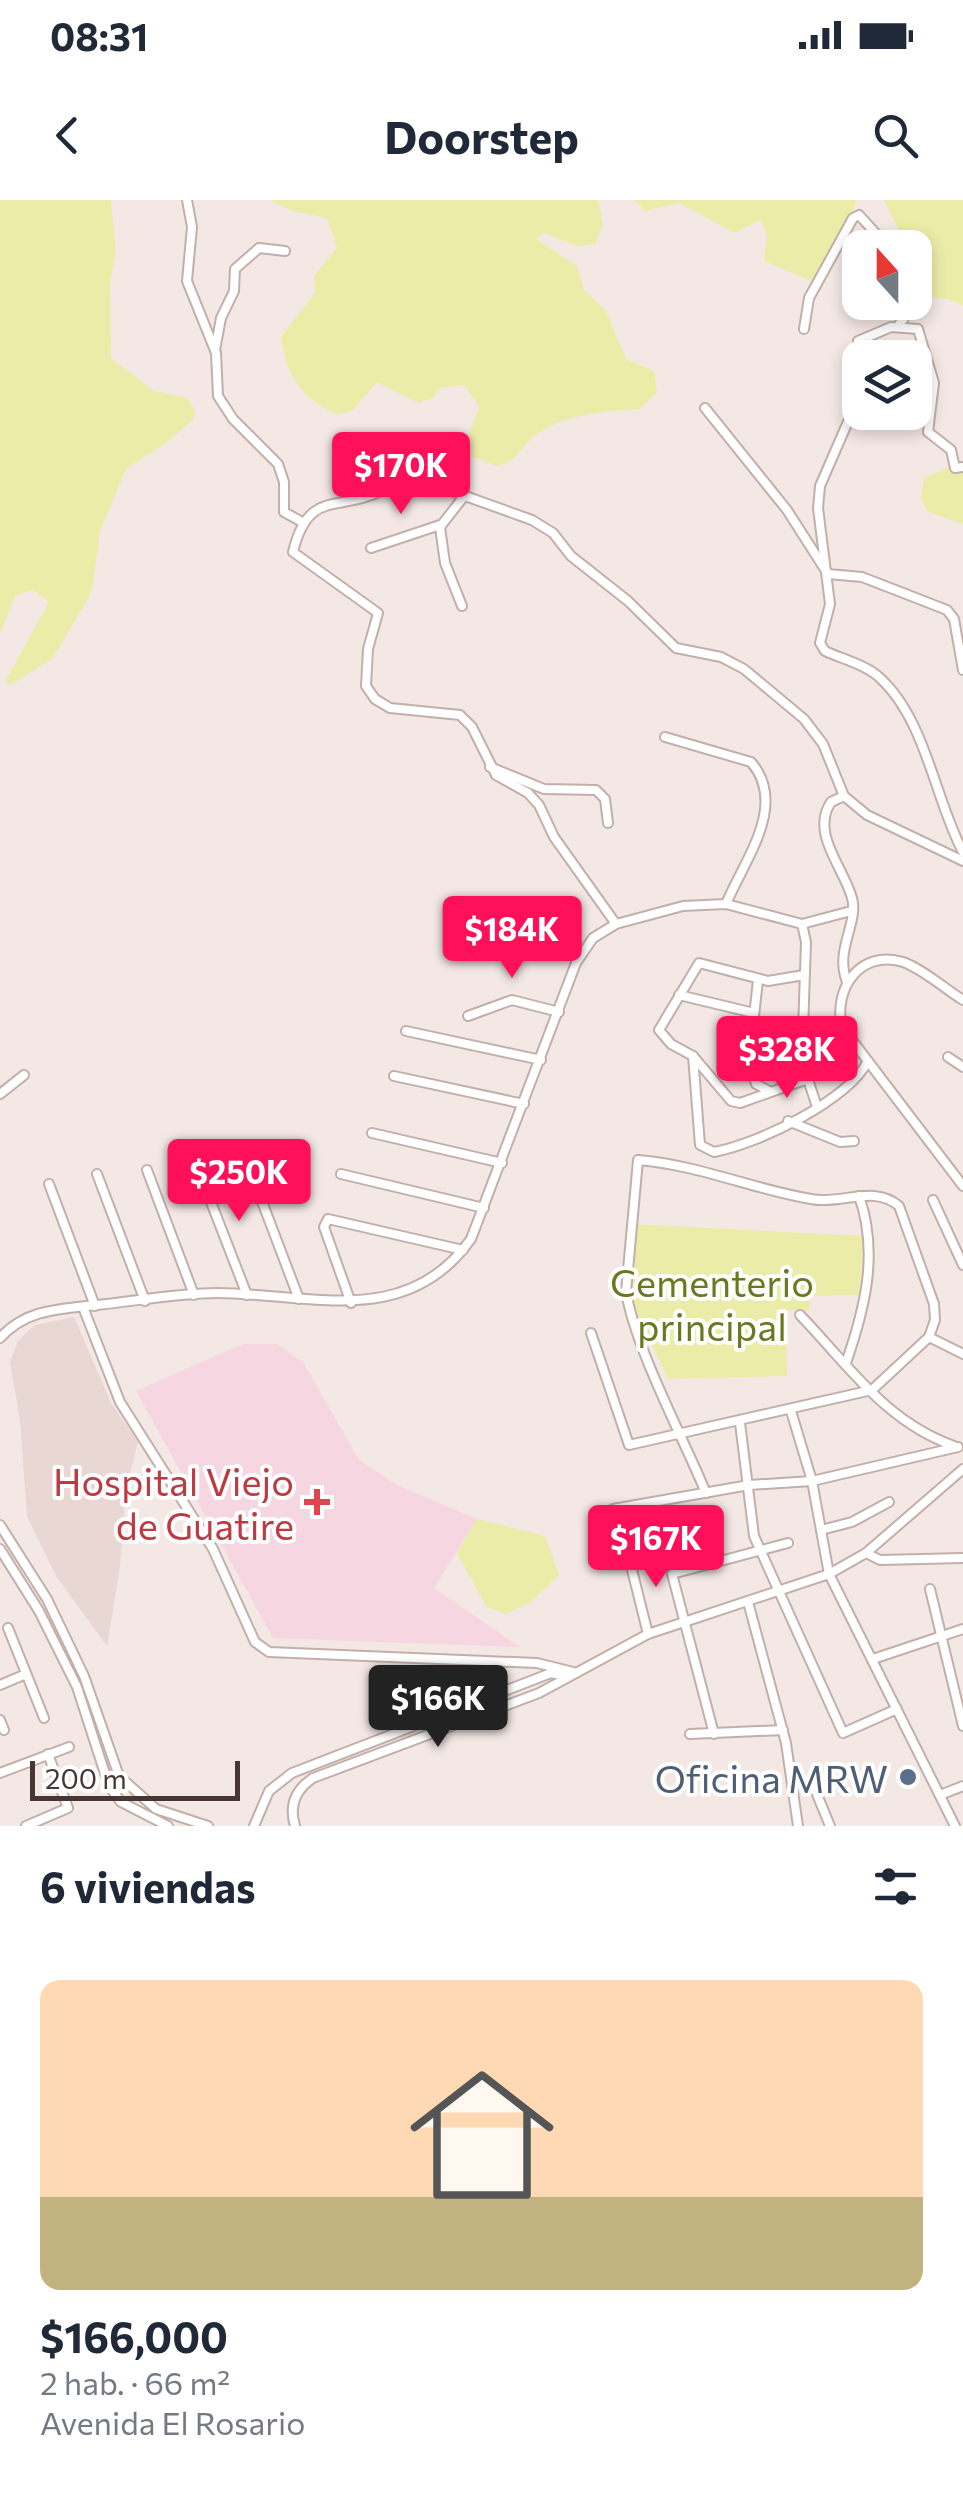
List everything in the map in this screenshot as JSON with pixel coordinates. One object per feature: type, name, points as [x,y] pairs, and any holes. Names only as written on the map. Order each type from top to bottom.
[{"type":"street","points":[[187,200],[192,227],[187,281],[215,350],[221,402],[278,464],[284,482],[284,512],[304,523]]},
{"type":"street","points":[[847,230],[859,215],[873,230]]},
{"type":"street","points":[[804,329],[808,298],[842,239]]},
{"type":"street","points":[[215,350],[238,263],[258,248],[285,251]]},
{"type":"street","points":[[898,326],[902,320]]},
{"type":"street","points":[[861,340],[898,326],[918,329],[934,383],[928,432],[951,450],[956,468],[963,467]]},
{"type":"street","points":[[705,408],[787,510],[828,574]]},
{"type":"street","points":[[844,430],[820,486],[818,508],[830,604],[820,643],[825,651],[878,675],[892,692],[930,764],[949,827],[963,852]]},
{"type":"street","points":[[616,924],[554,837],[539,804],[490,767],[472,727],[460,715],[390,708],[375,699],[366,686],[368,650],[378,613],[294,554],[304,523],[326,504],[384,488],[414,456],[454,492],[532,520],[553,533],[572,556],[628,601],[676,648],[721,656],[744,669],[804,719],[823,744],[844,796],[868,815],[963,861]]},
{"type":"street","points":[[371,548],[440,525],[465,495]]},
{"type":"street","points":[[440,525],[445,562],[462,606]]},
{"type":"street","points":[[828,574],[862,577],[948,610],[954,619],[963,670]]},
{"type":"street","points":[[665,736],[751,762],[768,790],[768,810],[726,904]]},
{"type":"street","points":[[490,767],[544,789],[596,790],[606,799],[608,823]]},
{"type":"street","points":[[844,796],[831,802],[826,819],[829,849],[854,900],[842,951],[847,982]]},
{"type":"street","points":[[0,1338],[15,1321],[46,1311],[194,1296],[247,1295],[351,1303],[378,1300],[412,1287],[446,1268],[463,1250],[502,1163],[576,963],[594,938],[616,924],[683,906],[726,904],[802,924],[851,911]]},
{"type":"street","points":[[802,924],[805,1080],[817,1107]]},
{"type":"street","points":[[963,1000],[903,962],[876,960],[860,966],[847,982],[840,1001],[842,1027],[963,1186]]},
{"type":"street","points":[[804,975],[758,980],[703,962],[695,966],[660,1030],[671,1044],[693,1056],[731,1101],[740,1103],[805,1080]]},
{"type":"street","points":[[758,980],[750,1073],[756,1084],[768,1091]]},
{"type":"street","points":[[679,994],[754,1013]]},
{"type":"street","points":[[468,1016],[512,1000],[559,1012]]},
{"type":"street","points":[[406,1031],[541,1060]]},
{"type":"street","points":[[693,1056],[700,1145],[714,1152],[742,1145],[817,1107],[850,1086],[868,1061]]},
{"type":"street","points":[[948,1057],[963,1067]]},
{"type":"street","points":[[0,1094],[24,1075]]},
{"type":"street","points":[[394,1076],[524,1104]]},
{"type":"street","points":[[788,1121],[840,1142],[854,1141]]},
{"type":"street","points":[[372,1134],[502,1163]]},
{"type":"street","points":[[709,1170],[714,1152]]},
{"type":"street","points":[[591,1333],[624,1442],[634,1445],[682,1433],[740,1423],[872,1390],[929,1337],[935,1320],[934,1304],[899,1206],[886,1196],[860,1196],[835,1202],[809,1199],[709,1170],[638,1160],[626,1292],[629,1312],[682,1433],[706,1493]]},
{"type":"street","points":[[247,1162],[299,1299]]},
{"type":"street","points":[[197,1166],[247,1295]]},
{"type":"street","points":[[147,1170],[194,1296]]},
{"type":"street","points":[[97,1174],[145,1300]]},
{"type":"street","points":[[341,1174],[484,1208]]},
{"type":"street","points":[[48,1184],[95,1306]]},
{"type":"street","points":[[846,1363],[866,1301],[870,1232],[860,1196]]},
{"type":"street","points":[[933,1200],[963,1265]]},
{"type":"street","points":[[351,1303],[324,1227],[328,1219],[463,1250]]},
{"type":"street","points":[[83,1307],[120,1402],[213,1548],[255,1642],[270,1652],[537,1663],[570,1674]]},
{"type":"street","points":[[800,1316],[872,1390],[886,1410],[908,1426],[961,1448]]},
{"type":"street","points":[[929,1337],[963,1354]]},
{"type":"street","points":[[791,1411],[812,1481],[829,1574],[955,1826]]},
{"type":"street","points":[[740,1423],[759,1551],[843,1733],[897,1708]]},
{"type":"street","points":[[613,1509],[749,1485],[812,1481],[961,1448]]},
{"type":"street","points":[[293,1825],[292,1806],[298,1791],[312,1778],[539,1693],[648,1634],[829,1574],[866,1553],[963,1470]]},
{"type":"street","points":[[821,1530],[852,1522],[889,1502]]},
{"type":"street","points":[[0,1526],[47,1599],[84,1676],[120,1776],[156,1809],[208,1826]]},
{"type":"street","points":[[0,1539],[2,1551],[77,1686],[109,1786],[121,1802],[168,1826]]},
{"type":"street","points":[[714,1734],[672,1574],[788,1542]]},
{"type":"street","points":[[866,1553],[880,1560],[963,1558]]},
{"type":"street","points":[[628,1554],[648,1634]]},
{"type":"street","points":[[930,1589],[944,1634],[963,1726]]},
{"type":"street","points":[[748,1602],[782,1730],[798,1826]]},
{"type":"street","points":[[8,1628],[44,1718]]},
{"type":"street","points":[[873,1659],[963,1628]]},
{"type":"street","points":[[0,1685],[26,1674]]},
{"type":"street","points":[[254,1826],[269,1792],[292,1773],[552,1674],[570,1674]]},
{"type":"street","points":[[0,1720],[4,1730]]},
{"type":"street","points":[[690,1734],[782,1730]]},
{"type":"street","points":[[0,1773],[69,1746]]},
{"type":"street","points":[[26,1826],[68,1808],[48,1754]]},
{"type":"street","points":[[793,1781],[814,1787],[830,1826]]},
{"type":"street","points":[[940,1795],[963,1786]]},
{"type":"shaded area","points":[[74,1317],[111,1403],[138,1442],[126,1488],[120,1566],[107,1646],[56,1576],[27,1516],[20,1420],[10,1362],[18,1341],[35,1325]]},
{"type":"shaded area","name":"Hospital Viejo de Guatire","points":[[243,1344],[277,1344],[303,1362],[359,1460],[397,1485],[477,1519],[434,1588],[520,1647],[273,1638],[136,1391]]},
{"type":"green space","points":[[0,200],[111,200],[116,254],[110,282],[111,358],[154,391],[187,398],[195,410],[193,419],[170,440],[126,469],[100,531],[92,590],[82,609],[52,659],[10,685],[5,682],[49,602],[33,590],[15,596],[0,634]]},
{"type":"green space","points":[[270,200],[598,200],[603,225],[595,244],[577,246],[544,233],[536,239],[577,266],[584,290],[606,311],[626,359],[654,371],[657,392],[640,409],[570,419],[544,429],[509,461],[497,466],[472,456],[469,433],[479,407],[464,385],[440,388],[434,397],[419,403],[377,382],[353,410],[338,415],[325,409],[305,393],[291,374],[281,337],[315,293],[314,276],[337,247],[327,218],[292,211]]},
{"type":"green space","points":[[634,200],[856,200],[848,230],[842,230],[842,249],[818,284],[764,261],[767,234],[760,220],[735,233],[679,203],[645,211]]},
{"type":"green space","points":[[884,200],[963,200],[963,306],[932,297],[932,230],[899,230]]},
{"type":"green space","points":[[963,461],[963,524],[928,512],[921,498],[924,478]]},
{"type":"green space","name":"Cementerio principal","points":[[631,1224],[864,1236],[859,1295],[810,1296],[809,1311],[785,1310],[787,1376],[668,1379],[634,1306]]},
{"type":"green space","points":[[477,1519],[545,1536],[559,1575],[531,1602],[506,1614],[486,1606],[457,1553]]},
{"type":"place","name":"Hospital Viejo de Guatire","points":[[317,1502]]},
{"type":"place","name":"Oficina MRW","points":[[908,1777]]}]
